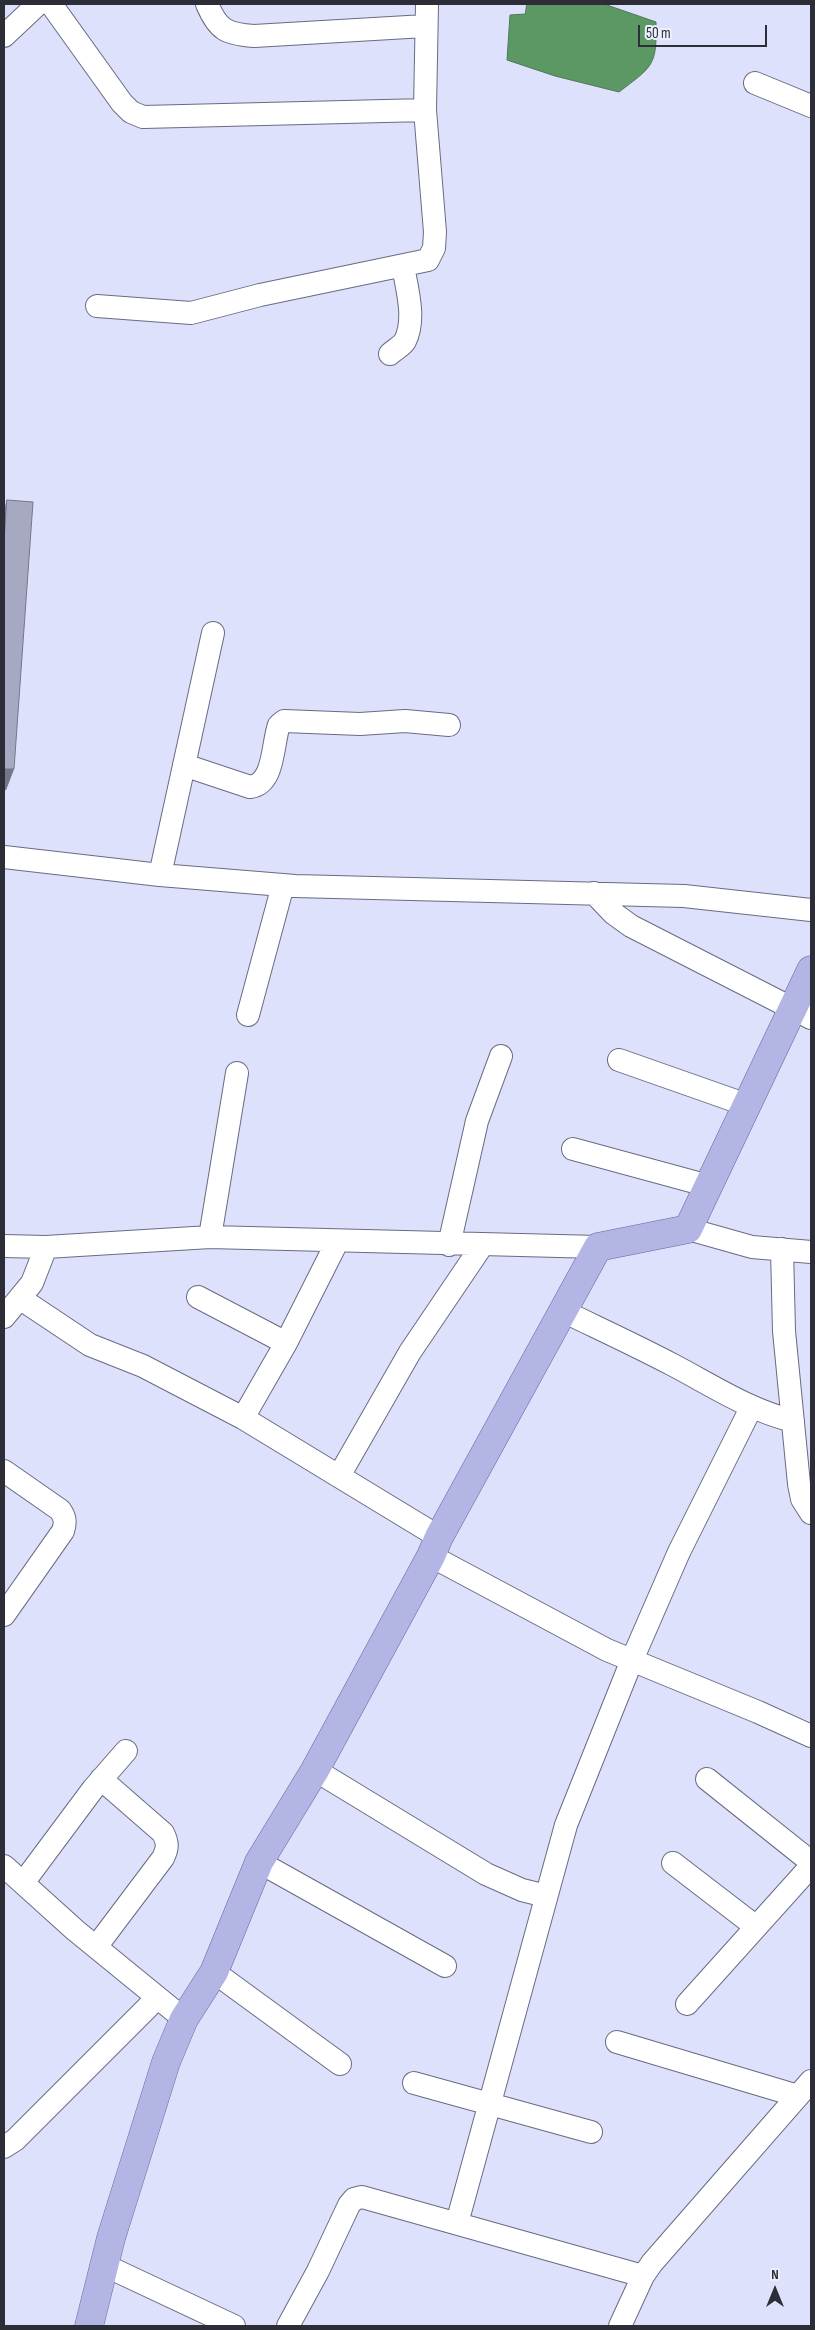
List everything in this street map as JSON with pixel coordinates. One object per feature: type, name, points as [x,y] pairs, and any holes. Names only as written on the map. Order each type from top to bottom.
[{"type":"main road","points":[[89,2326],[104,2265],[166,2062],[184,2020],[214,1972],[259,1862],[315,1770],[598,1247],[688,1229],[776,1043],[803,1013],[811,970]]},
{"type":"street","points":[[4,36],[38,4]]},
{"type":"street","points":[[51,4],[122,103],[131,112],[142,117],[424,110]]},
{"type":"street","points":[[207,4],[221,28],[234,34],[254,36],[424,26]]},
{"type":"street","points":[[97,306],[192,313],[260,295],[428,260],[434,248],[424,110],[424,26],[426,4]]},
{"type":"street","points":[[756,83],[811,106]]},
{"type":"street","points":[[390,354],[405,342],[409,321],[409,302],[403,266]]},
{"type":"street","points":[[160,875],[213,633]]},
{"type":"street","points":[[184,765],[250,787],[257,786],[264,782],[268,773],[276,733],[279,725],[284,722],[360,724],[404,721],[449,725]]},
{"type":"street","points":[[4,857],[160,875],[283,885],[684,896],[811,910]]},
{"type":"street","points":[[248,1015],[283,885]]},
{"type":"street","points":[[594,894],[613,913],[631,926],[803,1013]]},
{"type":"street","points":[[449,1244],[477,1121],[500,1056]]},
{"type":"street","points":[[619,1060],[746,1105]]},
{"type":"street","points":[[210,1237],[238,1073]]},
{"type":"street","points":[[573,1148],[709,1186]]},
{"type":"street","points":[[688,1229],[752,1246],[811,1252]]},
{"type":"street","points":[[4,1246],[46,1247],[210,1237],[337,1242],[598,1247]]},
{"type":"street","points":[[243,1418],[286,1343],[337,1242]]},
{"type":"street","points":[[339,1476],[410,1352],[483,1244]]},
{"type":"street","points":[[4,1317],[21,1299],[32,1283],[46,1247]]},
{"type":"street","points":[[782,1249],[784,1331],[793,1421],[802,1499],[811,1513]]},
{"type":"street","points":[[198,1296],[286,1343]]},
{"type":"street","points":[[21,1299],[90,1345],[143,1366],[243,1418],[339,1476],[435,1546],[607,1650],[758,1712],[811,1736]]},
{"type":"street","points":[[563,1311],[672,1364],[751,1408],[793,1421]]},
{"type":"street","points":[[457,2223],[491,2106],[566,1825],[632,1660],[680,1552],[751,1408]]},
{"type":"street","points":[[4,1471],[60,1510],[64,1516],[65,1523],[62,1531],[4,1615]]},
{"type":"street","points":[[23,1883],[101,1779],[126,1751]]},
{"type":"street","points":[[315,1770],[486,1874],[522,1890],[546,1896]]},
{"type":"street","points":[[96,1947],[163,1858],[167,1849],[167,1841],[163,1833],[101,1779]]},
{"type":"street","points":[[687,2004],[811,1864],[707,1779]]},
{"type":"street","points":[[259,1862],[445,1966]]},
{"type":"street","points":[[673,1863],[756,1926]]},
{"type":"street","points":[[4,1866],[96,1947],[184,2020]]},
{"type":"street","points":[[214,1972],[340,2064]]},
{"type":"street","points":[[4,2147],[15,2140],[157,1998]]},
{"type":"street","points":[[617,2042],[805,2089],[652,2263],[643,2276],[620,2326]]},
{"type":"street","points":[[414,2083],[491,2106],[591,2132]]},
{"type":"street","points":[[288,2326],[318,2271],[349,2205],[354,2199],[362,2197],[643,2276]]},
{"type":"street","points":[[104,2265],[234,2326]]},
{"type":"shaded area","points":[[527,4],[604,4],[656,22],[654,57],[651,64],[619,92],[555,76],[507,60],[510,15],[525,14]]},
{"type":"building","points":[[7,500],[33,502],[14,769],[4,769],[4,542]]}]
